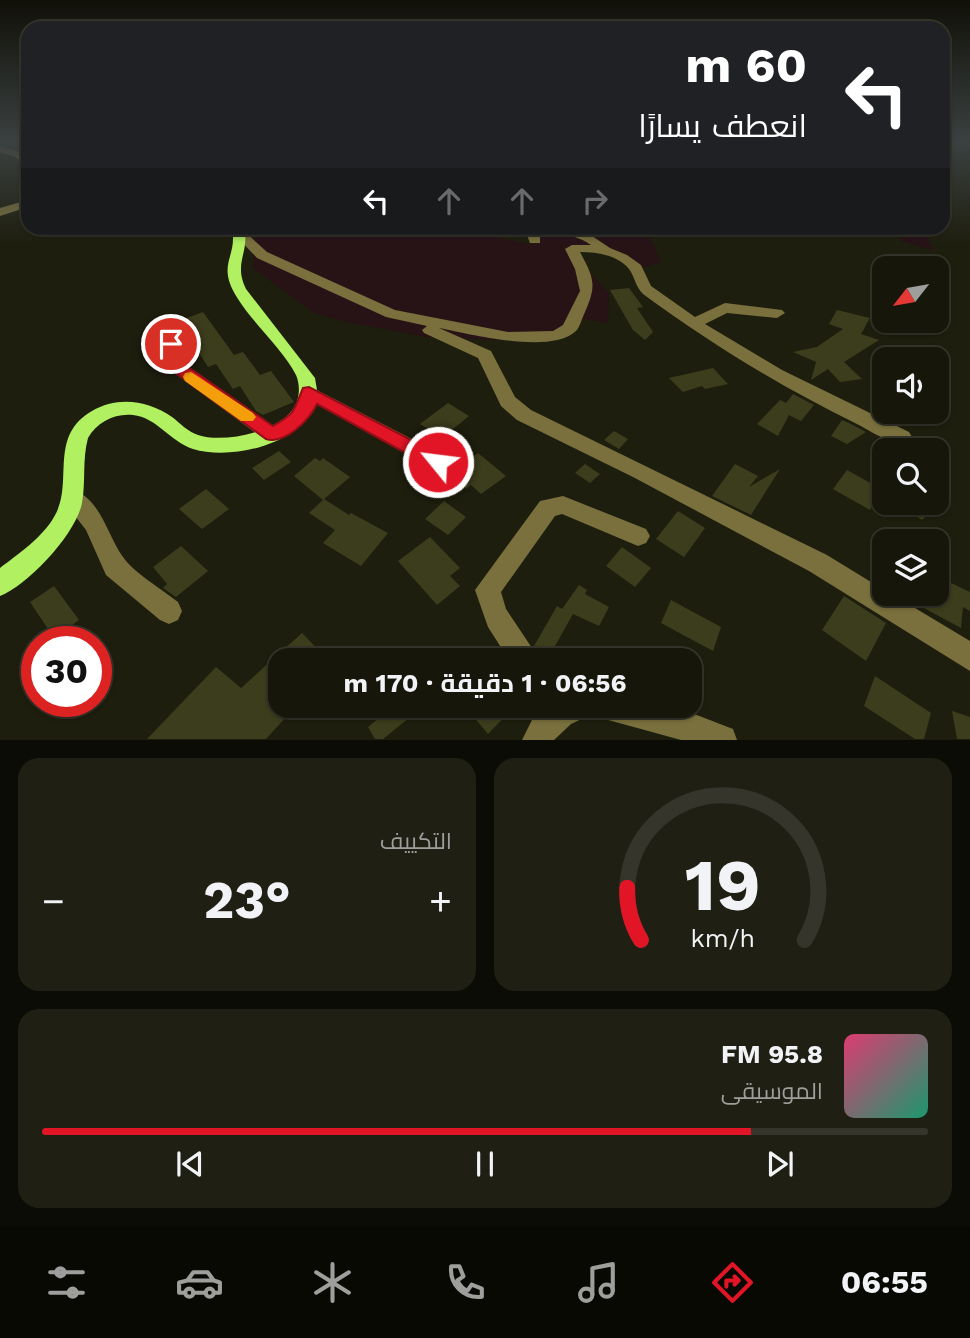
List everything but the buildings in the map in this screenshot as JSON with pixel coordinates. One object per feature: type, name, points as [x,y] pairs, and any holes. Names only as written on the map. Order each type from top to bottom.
[{"type":"main road","points":[[0,584],[58,530],[66,519],[72,498],[77,439],[93,419],[118,408],[145,410],[169,423],[184,438],[201,444],[242,443],[272,435],[295,422],[308,405],[306,376],[242,293],[233,277],[238,235]]},
{"type":"street","points":[[0,212],[21,205]]},
{"type":"street","points":[[243,235],[262,255],[485,355],[508,401],[524,415],[640,471],[818,563],[970,657]]},
{"type":"street","points":[[533,235],[535,240]]},
{"type":"street","points":[[585,235],[605,250]]},
{"type":"street","points":[[391,314],[508,337],[556,336],[570,328],[587,291],[582,269],[572,249],[605,250],[619,255],[637,269],[642,286],[694,324],[828,403],[902,437]]},
{"type":"street","points":[[694,324],[725,308],[777,313]]},
{"type":"street","points":[[171,344],[176,364],[183,371],[272,435]]},
{"type":"street","points":[[309,392],[438,462]]},
{"type":"street","points":[[72,498],[95,524],[115,567],[169,611]]},
{"type":"street","points":[[518,648],[494,614],[489,603],[488,590],[548,508],[563,505],[638,536]]},
{"type":"street","points":[[537,740],[544,725],[553,718]]},
{"type":"street","points":[[661,718],[722,740]]},
{"type":"shaded area","points":[[255,235],[486,235],[535,245],[540,235],[649,235],[661,262],[637,269],[619,255],[579,248],[572,254],[609,293],[608,323],[577,318],[547,342],[428,337],[350,323],[314,313],[253,268]]},
{"type":"shaded area","points":[[896,235],[927,235],[932,250],[901,241]]},
{"type":"slow traffic","points":[[191,377],[247,417]]},
{"type":"route","points":[[171,344],[176,364],[183,371],[272,435],[295,422],[308,405],[309,392],[438,462]]}]
